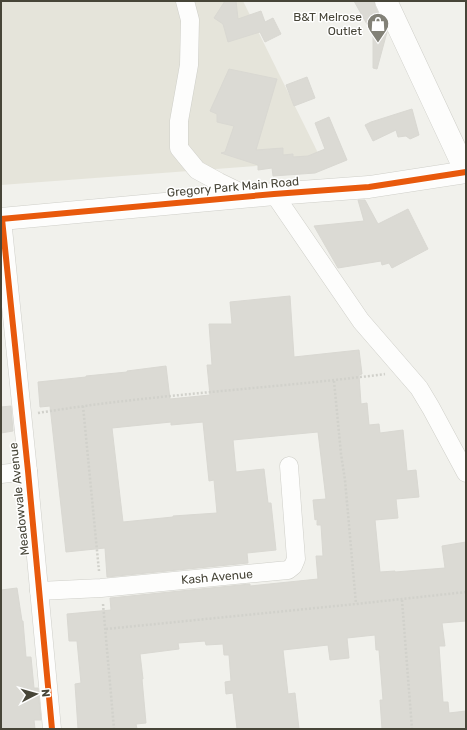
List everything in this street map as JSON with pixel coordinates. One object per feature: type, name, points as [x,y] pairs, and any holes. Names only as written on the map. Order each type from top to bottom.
[{"type":"street","points":[[185,1],[190,20],[189,65],[179,121],[179,148],[197,170],[248,196]]},
{"type":"street","name":"Gregory Park Main Road","points":[[1,219],[369,186],[466,172],[386,1]]},
{"type":"street","points":[[274,194],[361,321],[418,388],[431,408],[466,473]]},
{"type":"street","name":"Meadowvale Avenue","points":[[1,219],[7,328],[28,471],[52,729]]},
{"type":"street","name":"Kash Avenue","points":[[39,591],[101,588],[288,570],[294,566],[296,559],[288,466]]},
{"type":"street","points":[[1,474],[28,471]]},
{"type":"path","points":[[21,416],[83,406],[199,393],[334,381],[405,372]]},
{"type":"path","points":[[334,381],[345,480],[356,604]]},
{"type":"path","points":[[83,406],[106,629],[114,729]]},
{"type":"path","points":[[106,629],[402,600],[466,592]]},
{"type":"path","points":[[402,600],[412,729]]},
{"type":"shaded area","points":[[1,1],[243,1],[322,161],[1,185]]},
{"type":"building","points":[[225,1],[236,1],[238,19],[261,11],[265,22],[273,18],[281,34],[265,42],[260,32],[228,42],[223,24],[214,18]]},
{"type":"building","points":[[354,1],[374,1],[387,32],[377,69],[373,68],[373,35]]},
{"type":"building","points":[[229,69],[277,79],[256,150],[283,148],[283,155],[293,154],[293,157],[308,156],[325,149],[315,123],[329,117],[347,160],[315,173],[273,176],[272,168],[258,170],[258,165],[221,153],[225,152],[234,126],[217,122],[217,114],[210,111]]},
{"type":"building","points":[[307,77],[315,98],[294,106],[286,85]]},
{"type":"building","points":[[412,109],[419,135],[410,139],[406,136],[398,137],[396,130],[373,141],[365,125]]},
{"type":"building","points":[[358,200],[365,200],[378,224],[408,209],[428,249],[392,268],[389,263],[382,265],[381,261],[338,268],[314,226],[364,221]]},
{"type":"building","points":[[290,296],[294,357],[359,350],[362,374],[359,375],[361,404],[367,403],[369,425],[379,424],[380,433],[403,430],[407,471],[416,470],[419,497],[396,499],[398,518],[375,520],[380,572],[445,568],[442,546],[466,542],[466,621],[442,623],[445,646],[439,646],[443,702],[448,702],[449,713],[466,711],[466,729],[382,729],[380,700],[383,700],[379,650],[376,650],[375,635],[347,638],[349,658],[330,660],[328,645],[283,650],[288,694],[295,693],[299,729],[237,729],[233,693],[226,694],[225,682],[231,681],[229,655],[224,655],[223,644],[206,645],[205,641],[178,643],[179,649],[140,654],[146,723],[136,724],[137,729],[78,729],[75,684],[81,683],[77,641],[69,641],[67,614],[111,610],[110,598],[250,584],[250,586],[318,579],[316,556],[323,556],[321,525],[317,525],[317,519],[315,520],[313,500],[326,499],[318,432],[233,440],[236,472],[264,469],[268,503],[271,503],[276,550],[247,553],[248,563],[107,577],[105,548],[66,552],[50,406],[40,407],[38,382],[166,366],[170,399],[210,395],[207,365],[212,365],[209,324],[232,324],[230,302]],"holes":[[[171,422],[171,425],[203,422],[209,481],[214,480],[217,513],[173,516],[123,522],[112,428]]]},
{"type":"building","points":[[11,406],[13,431],[1,433],[1,407]]},
{"type":"building","points":[[17,588],[23,621],[26,657],[31,657],[34,688],[38,688],[41,720],[34,720],[35,729],[1,729],[1,590]]},
{"type":"cycle path","points":[[1,219],[274,194],[369,187],[466,172]]},
{"type":"cycle path","points":[[2,219],[28,471],[52,729]]},
{"type":"place","name":"B&T Melrose Outlet","points":[[378,44]]}]
